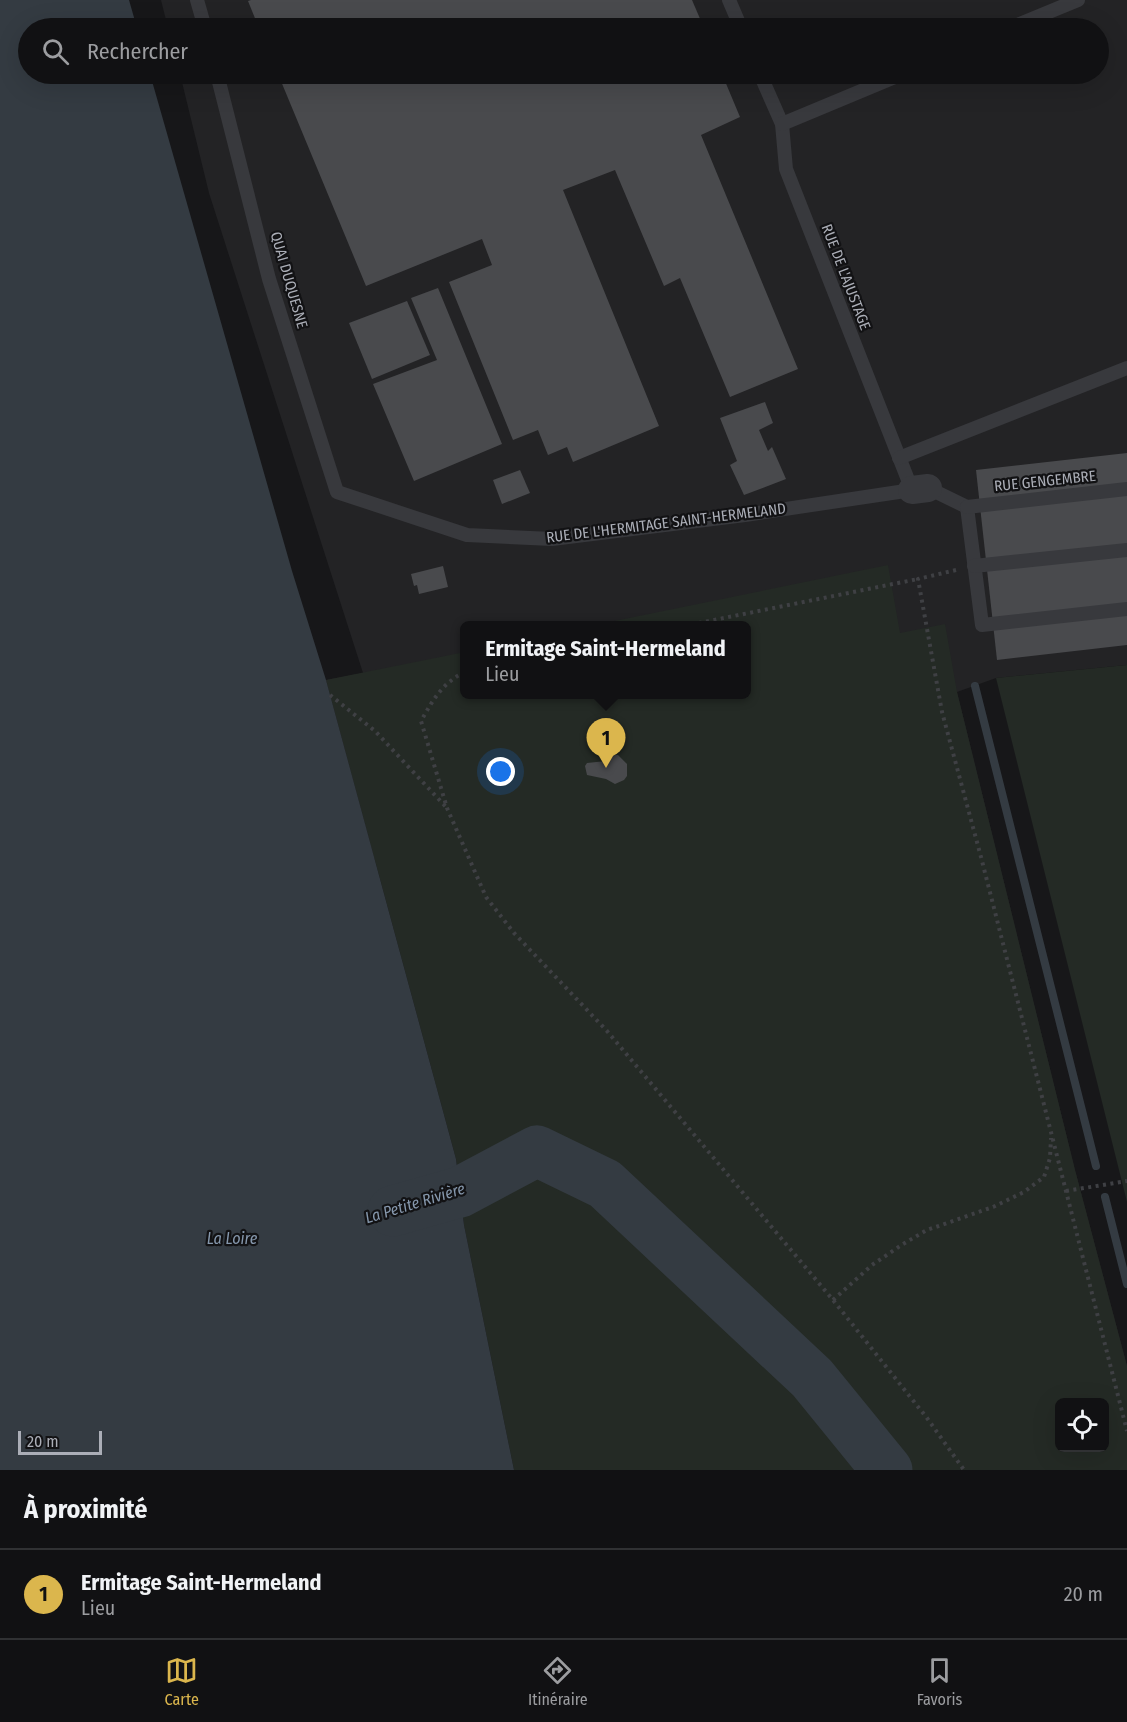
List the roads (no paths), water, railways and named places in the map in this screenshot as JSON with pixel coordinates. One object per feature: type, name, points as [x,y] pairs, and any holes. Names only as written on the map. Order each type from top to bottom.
[{"type":"lane","points":[[197,0],[202,18]]},
{"type":"lane","points":[[729,0],[737,18]]},
{"type":"lane","points":[[1034,18],[1078,0]]},
{"type":"lane","name":"QUAI DUQUESNE","points":[[220,84],[269,279],[337,492]]},
{"type":"lane","name":"RUE DE L'AJUSTAGE","points":[[764,84],[782,124],[786,170],[899,458],[920,489]]},
{"type":"lane","points":[[782,124],[878,84]]},
{"type":"lane","points":[[899,458],[1127,368]]},
{"type":"lane","points":[[920,489],[967,507],[982,625],[1127,609]]},
{"type":"lane","name":"RUE DE L'HERMITAGE SAINT-HERMELAND","points":[[337,492],[467,535],[552,539],[745,515],[920,489]]},
{"type":"lane","name":"RUE GENGEMBRE","points":[[967,507],[1127,489]]},
{"type":"lane","points":[[974,566],[1127,550]]},
{"type":"water","name":"La Loire","points":[[0,0],[129,0],[134,18],[18,18],[18,84],[153,84],[292,571],[326,680],[456,1159],[464,1225],[514,1470],[0,1470]]},
{"type":"waterway","points":[[975,686],[1096,1166]]},
{"type":"waterway","name":"La Petite Rivière","points":[[393,1211],[460,1192],[537,1151],[605,1184],[812,1378],[887,1470]]},
{"type":"waterway","points":[[1105,1197],[1127,1284]]},
{"type":"place","name":"Ermitage Saint-Hermeland","points":[[606,768]]}]
